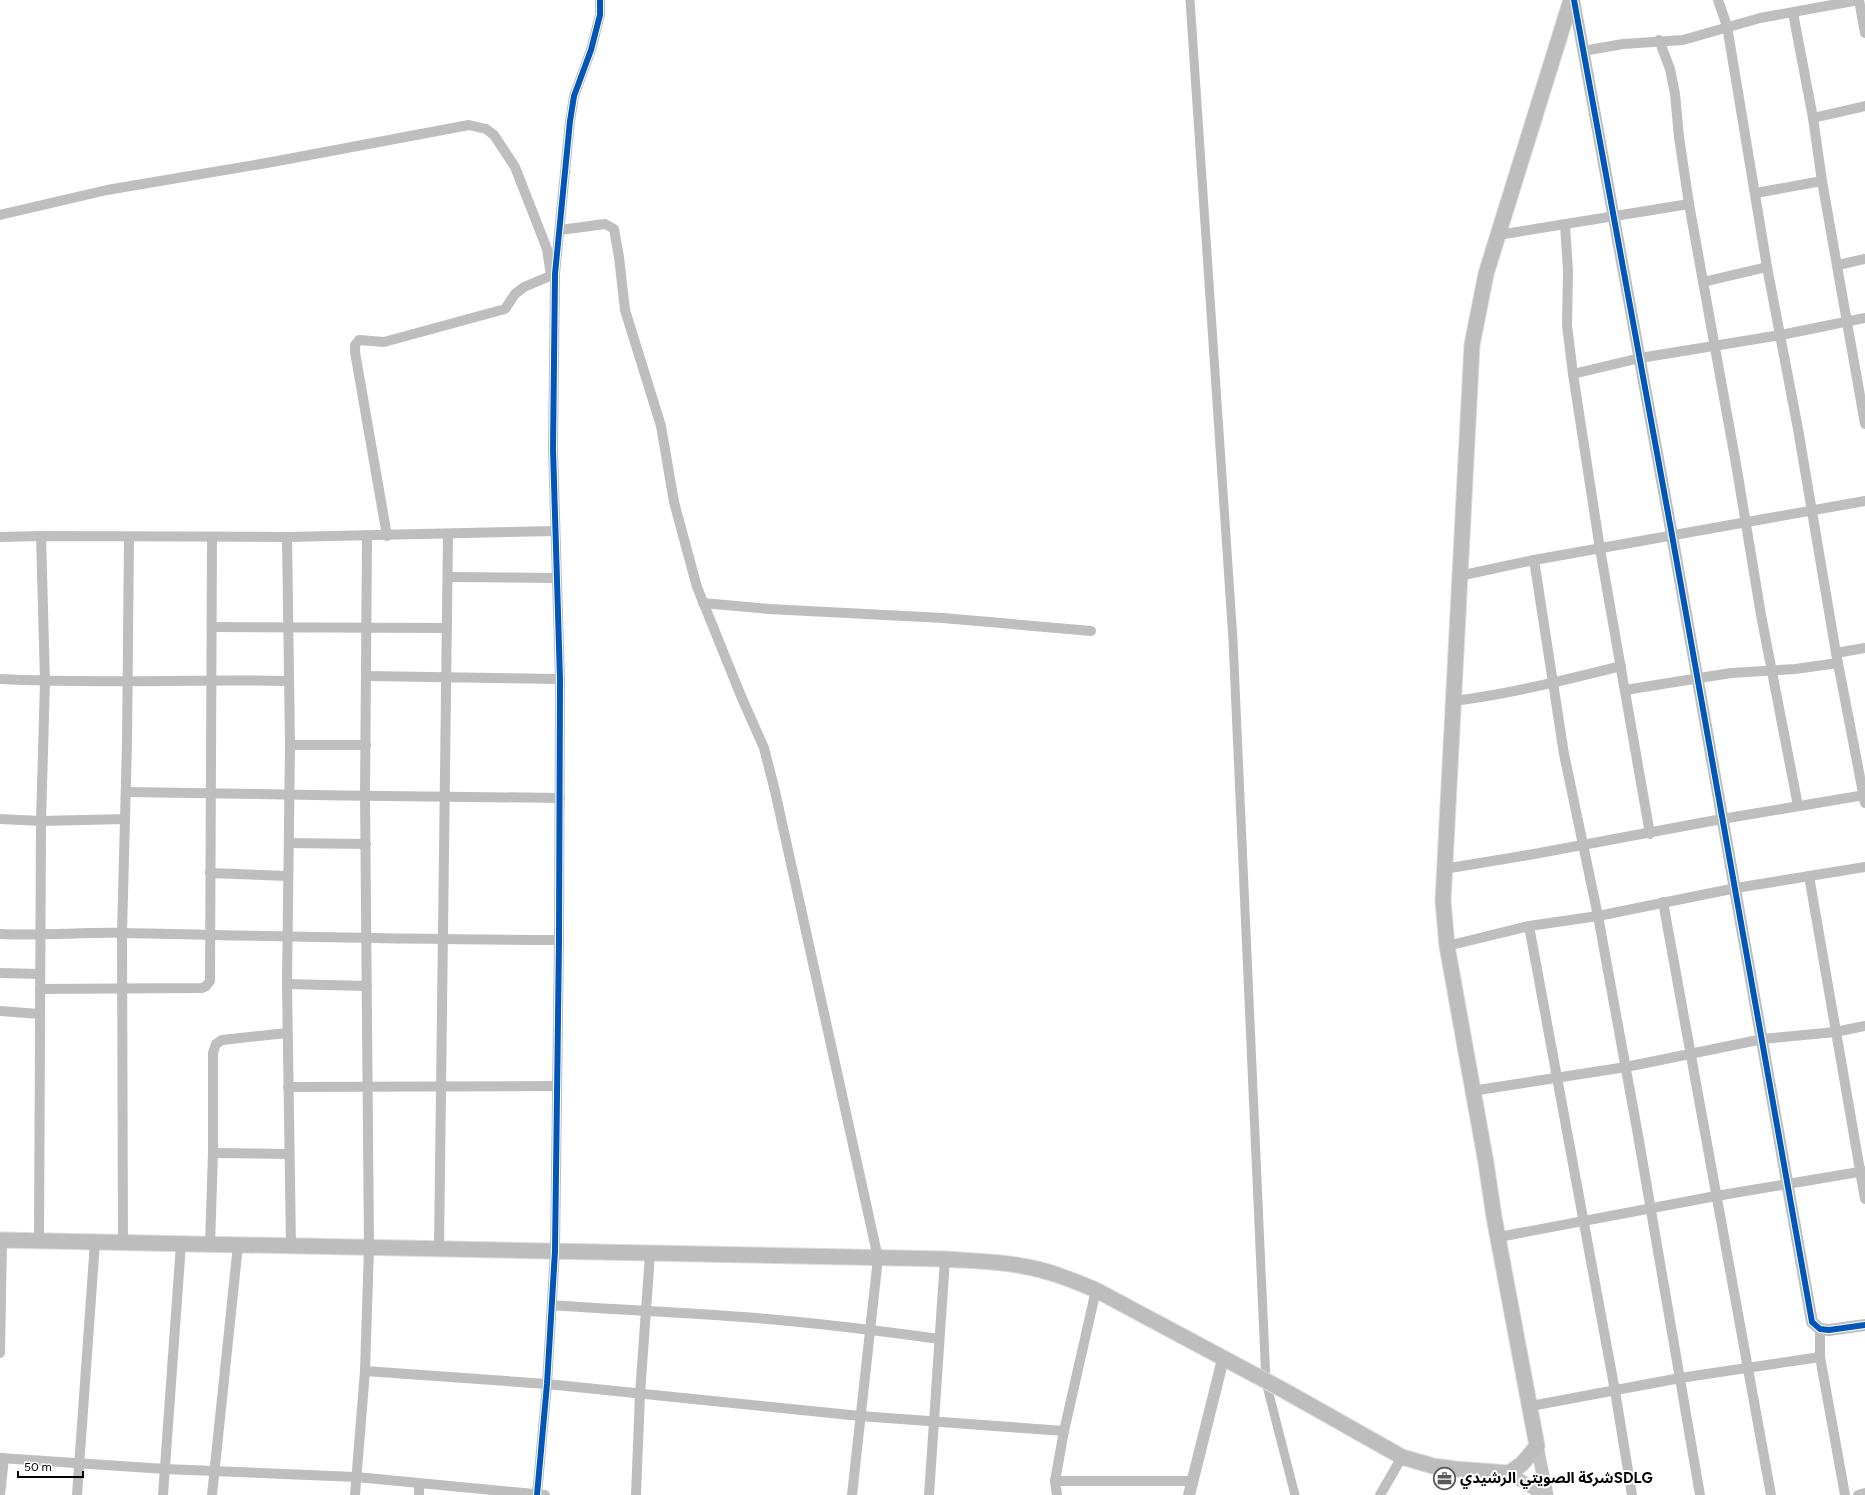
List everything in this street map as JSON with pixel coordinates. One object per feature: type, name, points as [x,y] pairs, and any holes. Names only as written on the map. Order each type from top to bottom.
[{"type":"main road","points":[[1546,1495],[1531,1406],[1494,1217],[1486,1163],[1447,946],[1443,908],[1472,345],[1486,274],[1571,0]]},
{"type":"main road","points":[[1,1240],[370,1248],[555,1250],[650,1254],[878,1258],[1006,1263],[1024,1266],[1068,1278],[1096,1290],[1285,1391],[1402,1457],[1433,1466],[1509,1473],[1546,1495]]},
{"type":"main road","points":[[1509,1473],[1522,1464],[1538,1446]]},
{"type":"street","points":[[0,1495],[2,1458],[80,1462],[165,1469],[356,1477],[540,1495],[555,1250],[556,1086],[560,940],[560,679],[553,449],[553,275],[560,230],[570,122],[574,96],[591,50],[600,14],[600,0]]},
{"type":"street","points":[[1574,0],[1698,678],[1722,819],[1736,888],[1812,1322],[1820,1329],[1829,1330],[1865,1325]]},
{"type":"street","points":[[1444,869],[1650,834],[1722,819],[1798,806],[1865,798],[1837,658],[1781,334],[1767,267],[1756,193],[1727,26],[1718,0]]},
{"type":"street","points":[[1583,51],[1659,40],[1683,40],[1705,35],[1727,26],[1760,18],[1859,0],[1865,33]]},
{"type":"street","points":[[1793,13],[1813,118],[1822,181],[1848,321],[1865,424]]},
{"type":"street","points":[[1659,40],[1670,69],[1675,94],[1679,137],[1689,204],[1736,464],[1744,523],[1760,616],[1798,806]]},
{"type":"street","points":[[1813,118],[1865,106]]},
{"type":"street","points":[[0,215],[107,190],[469,125],[486,129],[494,135],[515,167],[547,249],[553,275]]},
{"type":"street","points":[[1756,193],[1822,181]]},
{"type":"street","points":[[1498,235],[1689,204]]},
{"type":"street","points":[[560,230],[605,224],[614,229],[625,310],[661,426],[682,533],[697,587],[741,696],[764,748],[878,1258],[852,1495]]},
{"type":"street","points":[[1565,224],[1568,272],[1567,325],[1573,374],[1600,549],[1650,834]]},
{"type":"street","points":[[1838,265],[1865,259]]},
{"type":"street","points":[[1703,282],[1767,267]]},
{"type":"street","points":[[387,536],[355,345],[362,339],[384,342],[505,309],[515,294],[524,287],[553,275]]},
{"type":"street","points":[[1573,374],[1640,358],[1865,318]]},
{"type":"street","points":[[1459,576],[1534,560],[1744,523],[1812,509],[1865,501]]},
{"type":"street","points":[[0,537],[387,536],[406,534],[555,531]]},
{"type":"street","points":[[439,1249],[440,1086],[448,677],[448,534]]},
{"type":"street","points":[[39,1241],[41,821],[45,682],[41,536]]},
{"type":"street","points":[[40,989],[202,988],[210,981],[210,679],[212,628],[212,536]]},
{"type":"street","points":[[355,1495],[365,1371],[370,1248],[365,795],[367,536]]},
{"type":"street","points":[[123,1243],[122,933],[130,537]]},
{"type":"street","points":[[287,537],[290,745],[287,1033],[291,1246]]},
{"type":"street","points":[[1534,560],[1564,754],[1598,916],[1626,1067],[1700,1495]]},
{"type":"street","points":[[448,577],[556,578]]},
{"type":"street","points":[[704,603],[769,609],[943,618],[1091,631]]},
{"type":"street","points":[[212,628],[447,628]]},
{"type":"street","points":[[1625,690],[1732,673],[1795,669],[1837,658],[1865,648]]},
{"type":"street","points":[[1453,701],[1492,696],[1554,683],[1621,666]]},
{"type":"street","points":[[367,676],[560,679]]},
{"type":"street","points":[[0,679],[45,682],[210,679],[289,681]]},
{"type":"street","points":[[290,745],[366,745]]},
{"type":"street","points":[[126,792],[290,796],[365,795],[560,798]]},
{"type":"street","points":[[0,819],[41,821],[125,819]]},
{"type":"street","points":[[289,843],[366,844]]},
{"type":"street","points":[[1447,946],[1529,926],[1598,916],[1736,888],[1865,867]]},
{"type":"street","points":[[210,873],[288,876]]},
{"type":"street","points":[[1809,876],[1835,1032],[1863,1172],[1865,1199]]},
{"type":"street","points":[[1663,902],[1692,1054],[1716,1196],[1771,1495]]},
{"type":"street","points":[[1529,926],[1615,1391],[1632,1495]]},
{"type":"street","points":[[0,934],[41,936],[122,933],[287,938],[560,940]]},
{"type":"street","points":[[0,973],[40,974]]},
{"type":"street","points":[[287,984],[367,986]]},
{"type":"street","points":[[0,1011],[40,1014]]},
{"type":"street","points":[[1472,1091],[1626,1067],[1763,1039],[1835,1032],[1865,1026]]},
{"type":"street","points":[[210,1245],[213,1153],[212,1067],[213,1053],[216,1044],[229,1038],[287,1033]]},
{"type":"street","points":[[288,1087],[368,1085],[556,1086]]},
{"type":"street","points":[[213,1153],[289,1154]]},
{"type":"street","points":[[1499,1237],[1716,1196],[1863,1172]]},
{"type":"street","points":[[0,1353],[1,1240]]},
{"type":"street","points":[[77,1495],[95,1242]]},
{"type":"street","points":[[163,1495],[181,1244]]},
{"type":"street","points":[[212,1495],[238,1245]]},
{"type":"street","points":[[636,1495],[640,1394],[650,1254]]},
{"type":"street","points":[[929,1495],[945,1260]]},
{"type":"street","points":[[1056,1495],[1055,1481],[1064,1431],[1096,1290]]},
{"type":"street","points":[[552,1305],[743,1317],[870,1329],[940,1339]]},
{"type":"street","points":[[1820,1329],[1820,1357],[1845,1495]]},
{"type":"street","points":[[1531,1406],[1680,1378],[1820,1357]]},
{"type":"street","points":[[1190,1495],[1223,1359]]},
{"type":"street","points":[[365,1371],[547,1384],[860,1416],[1064,1431]]},
{"type":"street","points":[[1380,1495],[1402,1457]]},
{"type":"street","points":[[1055,1481],[1193,1481]]},
{"type":"street","points":[[419,1484],[419,1495]]},
{"type":"street","points":[[1858,1495],[1865,1493]]},
{"type":"waterway","points":[[1190,0],[1233,640],[1266,1382],[1295,1495]]},
{"type":"cycle path","points":[[537,1495],[547,1384],[555,1251],[559,940],[560,679],[553,449],[555,274],[570,121],[574,96],[591,50],[600,15],[600,0]]},
{"type":"cycle path","points":[[1574,0],[1672,535],[1812,1322],[1820,1329],[1829,1330],[1865,1325]]},
{"type":"place","name":"شركة الصويتي الرشيديSDLG","points":[[1445,1478]]}]
